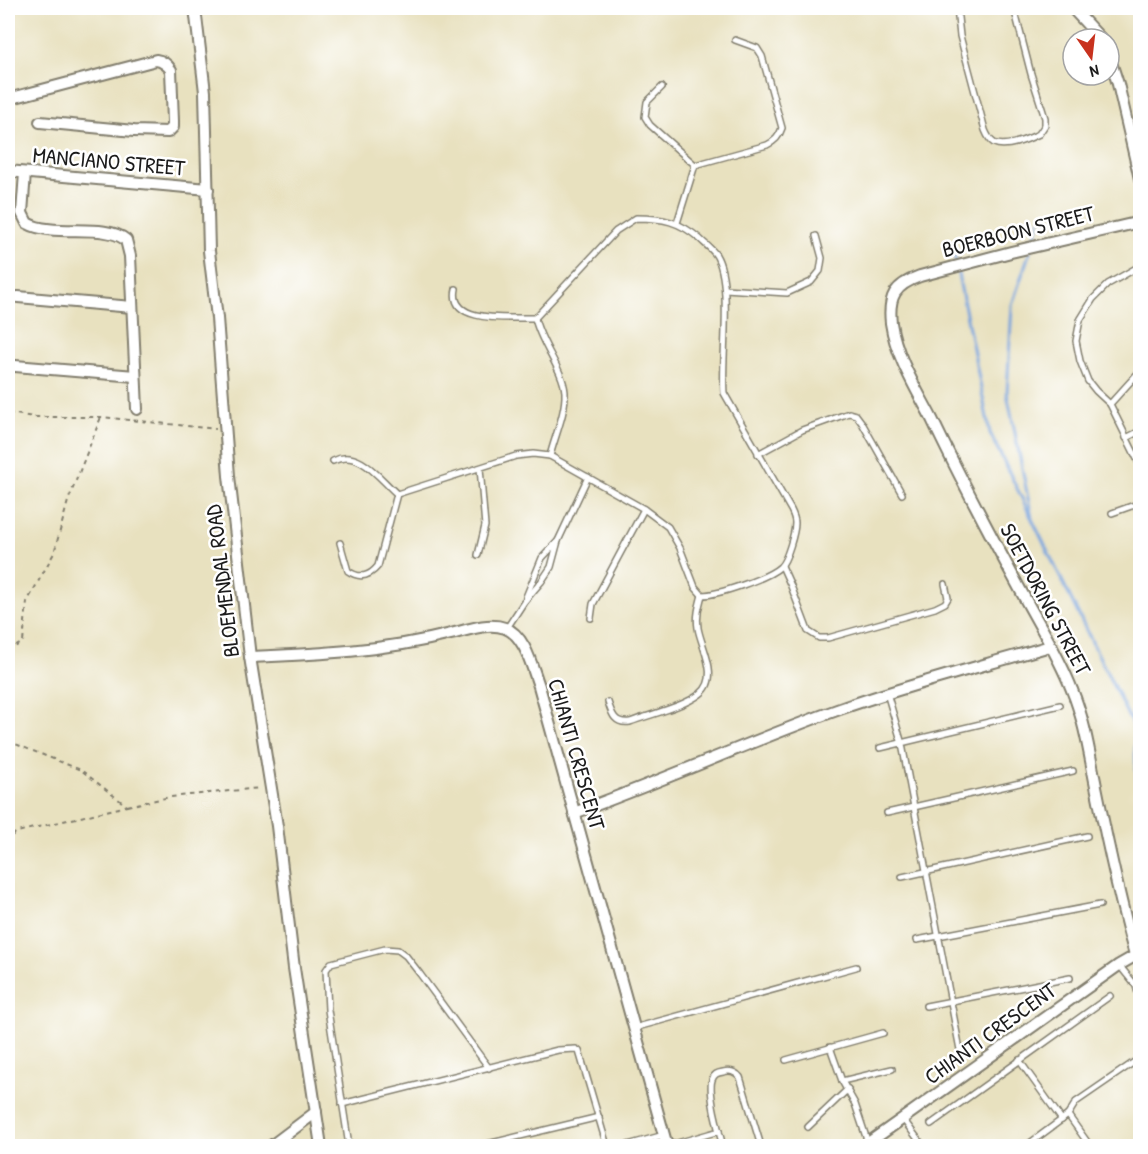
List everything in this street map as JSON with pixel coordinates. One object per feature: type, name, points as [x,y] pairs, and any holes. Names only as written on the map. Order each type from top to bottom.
[{"type":"street","name":"BLOEMENDAL ROAD","points":[[195,8],[205,92],[209,251],[217,318],[225,430],[250,657],[272,787],[294,968],[321,1146]]},
{"type":"street","points":[[1074,9],[1090,27]]},
{"type":"street","points":[[8,99],[156,60],[168,65],[171,70],[173,121],[168,132],[39,122]]},
{"type":"street","points":[[1119,87],[1140,179]]},
{"type":"street","name":"MANCIANO STREET","points":[[8,170],[208,189]]},
{"type":"street","points":[[25,173],[22,213],[27,223],[44,229],[114,233],[126,240],[130,256],[137,409]]},
{"type":"street","name":"BOERBOON STREET","points":[[906,281],[1011,252],[1140,222]]},
{"type":"street","name":"SOETDORING STREET","points":[[906,281],[894,293],[890,306],[891,324],[896,343],[940,436],[1072,690],[1080,715],[1118,895],[1138,954]]},
{"type":"street","points":[[18,297],[132,307]]},
{"type":"street","points":[[15,366],[135,376]]},
{"type":"street","points":[[250,657],[313,654],[404,645],[487,626],[507,628]]},
{"type":"street","name":"CHIANTI CRESCENT","points":[[507,628],[521,642],[539,686],[666,1142]]},
{"type":"street","points":[[574,813],[746,744],[887,693],[1050,646]]},
{"type":"street","name":"CHIANTI CRESCENT","points":[[866,1145],[1119,965],[1138,954]]},
{"type":"street","points":[[271,1146],[316,1112]]},
{"type":"lane","points":[[957,8],[960,36],[985,130],[989,139],[1001,144],[1017,142],[1039,134],[1045,125],[1014,8]]},
{"type":"lane","points":[[695,165],[767,145],[774,141],[782,128],[762,56],[757,48],[735,40]]},
{"type":"lane","points":[[662,87],[647,102],[645,117],[695,165]]},
{"type":"lane","points":[[677,223],[695,165]]},
{"type":"lane","points":[[456,289],[454,297],[457,305],[464,312],[474,316],[535,318],[616,231],[636,218],[677,223],[688,229],[716,255],[725,290],[723,393],[794,518],[794,530],[782,566],[769,574],[722,592],[702,596]]},
{"type":"lane","points":[[725,290],[776,294],[787,293],[804,286],[820,271],[822,258],[816,236]]},
{"type":"lane","points":[[1140,266],[1108,284],[1093,299],[1080,320],[1077,332],[1077,348],[1088,381],[1110,404],[1140,465]]},
{"type":"lane","points":[[535,318],[563,383],[565,393],[564,405],[550,456]]},
{"type":"lane","points":[[1110,404],[1140,371]]},
{"type":"lane","points":[[758,454],[802,430],[849,413],[856,416],[862,423],[902,494]]},
{"type":"lane","points":[[1126,438],[1140,431]]},
{"type":"lane","points":[[397,494],[516,456],[533,454],[550,456],[644,509],[668,527],[674,535],[695,587],[702,596]]},
{"type":"lane","points":[[333,461],[346,457],[361,461],[397,494]]},
{"type":"lane","points":[[478,555],[485,526],[480,468]]},
{"type":"lane","points":[[507,628],[551,567],[558,541],[588,477]]},
{"type":"lane","points":[[340,543],[348,571],[360,577],[374,571],[378,566],[397,494]]},
{"type":"lane","points":[[1112,513],[1140,503]]},
{"type":"lane","points":[[591,618],[592,604],[644,509]]},
{"type":"lane","points":[[524,602],[542,558],[558,541]]},
{"type":"lane","points":[[782,566],[807,632],[819,638],[828,638],[935,608],[945,603],[948,598],[945,584]]},
{"type":"lane","points":[[608,702],[615,720],[622,724],[689,700],[701,693],[706,687],[709,668],[697,627],[702,596]]},
{"type":"lane","points":[[887,693],[902,744],[961,1055]]},
{"type":"lane","points":[[880,748],[1060,705]]},
{"type":"lane","points":[[887,813],[1073,771]]},
{"type":"lane","points":[[902,877],[1087,836]]},
{"type":"lane","points":[[917,940],[1100,905]]},
{"type":"lane","points":[[349,1146],[328,1010],[327,966],[341,959],[385,949],[398,950],[406,956],[420,974],[489,1068]]},
{"type":"lane","points":[[1119,965],[1136,986],[1140,1001]]},
{"type":"lane","points":[[634,1028],[856,967]]},
{"type":"lane","points":[[926,1006],[1070,978]]},
{"type":"lane","points":[[931,1124],[1110,996]]},
{"type":"lane","points":[[786,1060],[883,1033]]},
{"type":"lane","points":[[830,1047],[842,1081],[855,1104],[866,1145]]},
{"type":"lane","points":[[342,1104],[558,1050],[576,1049],[579,1052],[607,1146]]},
{"type":"lane","points":[[1026,1146],[1068,1115],[1076,1102],[1140,1058]]},
{"type":"lane","points":[[1019,1060],[1062,1120]]},
{"type":"lane","points":[[842,1081],[892,1069]]},
{"type":"lane","points":[[723,1146],[711,1088],[712,1080],[717,1073],[727,1071],[734,1072],[740,1077],[761,1146]]},
{"type":"lane","points":[[808,1127],[848,1089]]},
{"type":"lane","points":[[1068,1115],[1090,1146]]},
{"type":"lane","points":[[478,1146],[599,1117]]},
{"type":"lane","points":[[903,1119],[923,1146]]},
{"type":"lane","points":[[624,1146],[666,1142],[719,1131]]},
{"type":"path","points":[[8,413],[34,417],[101,417],[225,430]]},
{"type":"path","points":[[8,651],[23,642],[27,602],[54,553],[68,501],[101,417]]},
{"type":"path","points":[[8,741],[81,770],[127,806]]},
{"type":"path","points":[[8,838],[17,832],[170,797],[272,787]]},
{"type":"waterway","points":[[1032,244],[1040,220]]},
{"type":"waterway","points":[[952,244],[956,263]]},
{"type":"waterway","points":[[1030,251],[1012,305],[1007,393],[1032,518]]},
{"type":"waterway","points":[[957,269],[990,433],[1134,728],[1140,834]]}]
